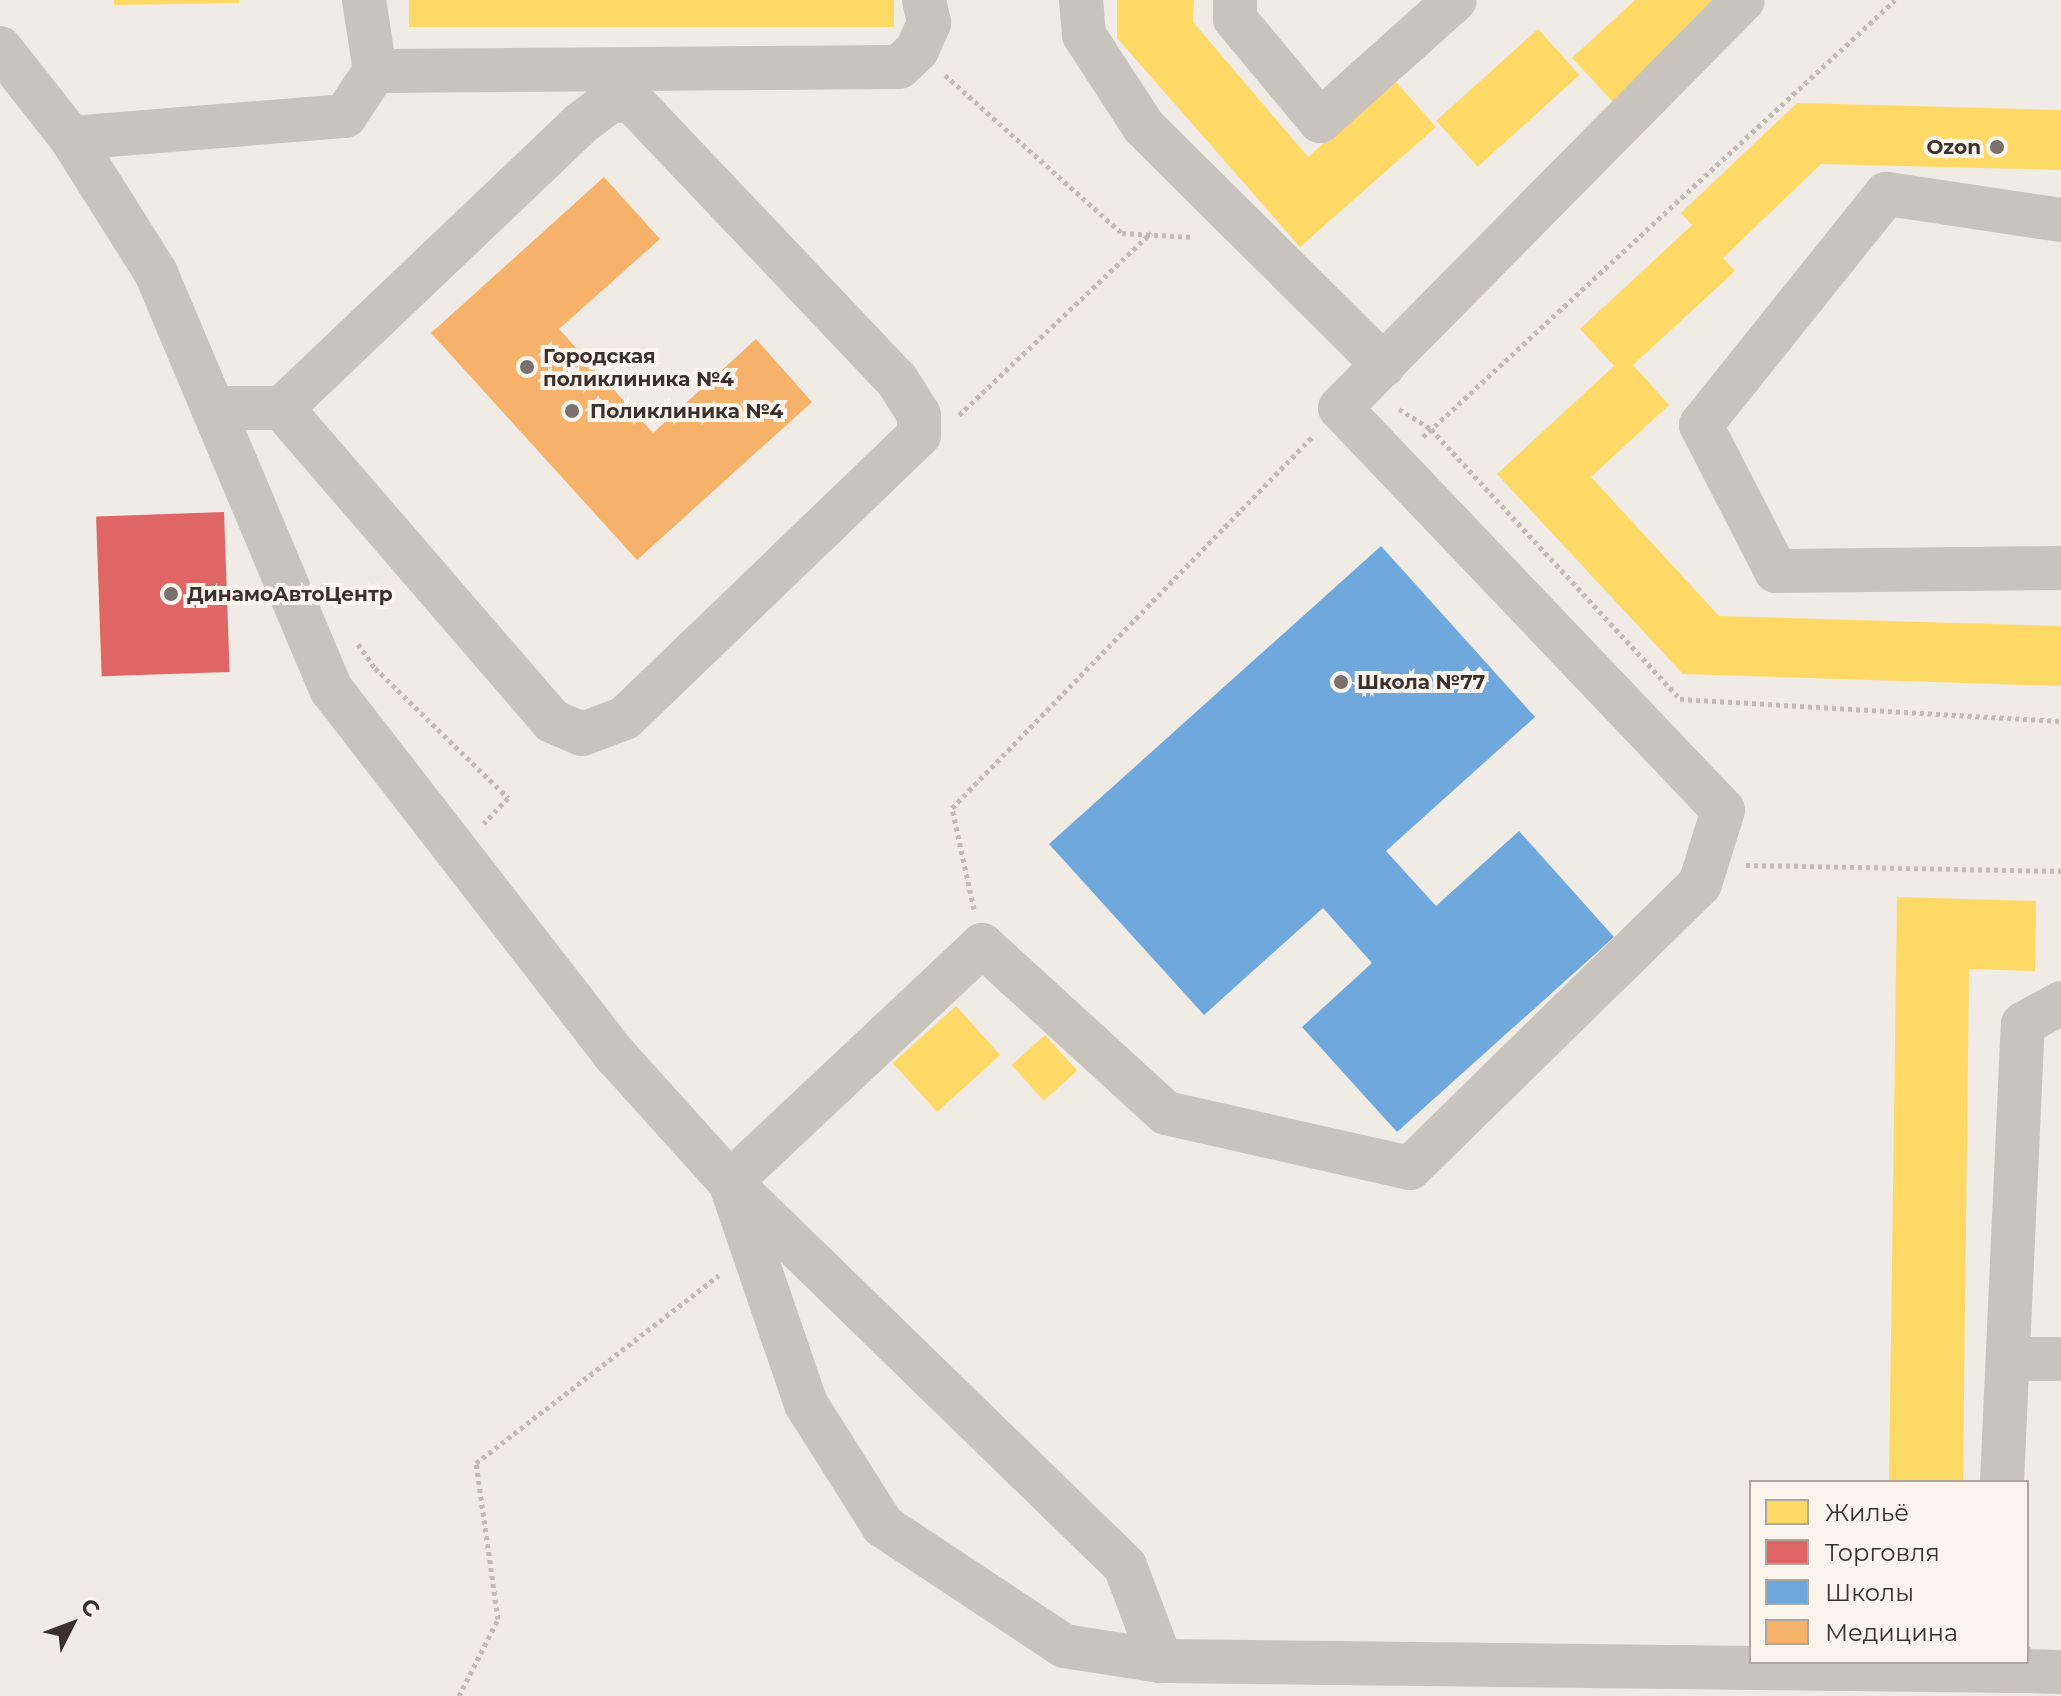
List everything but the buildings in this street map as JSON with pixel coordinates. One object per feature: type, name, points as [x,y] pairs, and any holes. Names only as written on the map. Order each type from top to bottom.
[{"type":"street","points":[[71,138],[345,116],[375,71],[364,0]]},
{"type":"street","points":[[375,71],[899,67],[917,50],[929,23],[924,0]]},
{"type":"street","points":[[730,1182],[982,945],[1166,1113],[1410,1168],[1700,884],[1723,810],[1394,465],[1362,386],[1144,127],[1084,35],[1081,0]]},
{"type":"street","points":[[1235,0],[1235,19],[1320,121],[1455,0]]},
{"type":"street","points":[[1362,386],[1743,0]]},
{"type":"street","points":[[0,48],[71,138],[156,273],[331,689],[454,853],[540,953],[616,1056],[730,1182],[1125,1566],[1161,1661]]},
{"type":"street","points":[[213,408],[282,408],[580,124],[611,101],[632,101],[897,380],[919,415],[919,435],[625,718],[582,734],[552,721],[282,408]]},
{"type":"street","points":[[2061,220],[1886,194],[1701,425],[1776,571],[2061,568]]},
{"type":"street","points":[[2002,1480],[2023,1024],[2061,1003]]},
{"type":"street","points":[[730,1182],[806,1404],[883,1526],[1064,1646],[1161,1661],[2031,1668]]},
{"type":"street","points":[[2008,1359],[2061,1359]]},
{"type":"path","points":[[1394,465],[1895,0]]},
{"type":"path","points":[[917,50],[1122,233],[1190,234],[1202,245]]},
{"type":"path","points":[[919,435],[954,420],[1151,233]]},
{"type":"path","points":[[982,945],[952,808],[1362,386],[1431,429],[1680,699],[2061,721]]},
{"type":"path","points":[[348,630],[375,668],[508,798],[454,853]]},
{"type":"path","points":[[1714,839],[1750,868],[2061,871]]},
{"type":"path","points":[[459,1696],[498,1619],[476,1463],[752,1250]]},
{"type":"place","name":"Ozon","points":[[1997,147]]},
{"type":"place","name":"Городская поликлиника №4","points":[[527,367]]},
{"type":"place","name":"Поликлиника №4","points":[[572,411]]},
{"type":"place","name":"ДинамоАвтоЦентр","points":[[171,594]]},
{"type":"place","name":"Школа №77","points":[[1341,682]]}]
